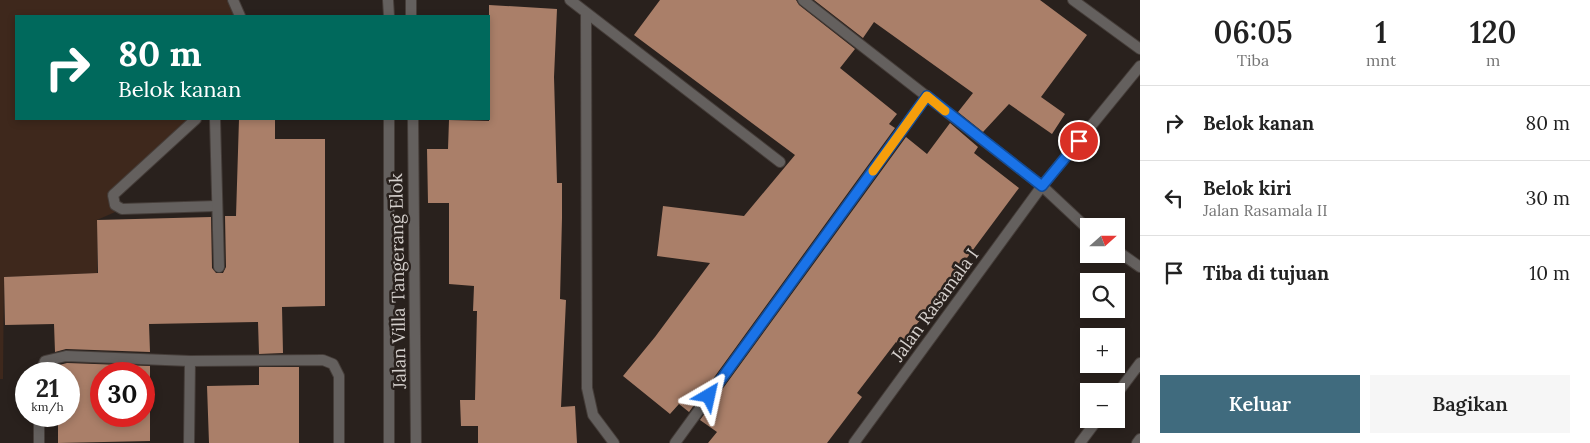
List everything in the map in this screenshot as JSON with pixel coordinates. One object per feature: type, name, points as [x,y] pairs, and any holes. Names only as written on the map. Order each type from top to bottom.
[{"type":"street","points":[[233,0],[240,15]]},
{"type":"street","points":[[388,0],[389,15]]},
{"type":"street","points":[[410,0],[411,15]]},
{"type":"street","points":[[570,0],[780,162]]},
{"type":"street","points":[[803,0],[1042,186],[1080,224]]},
{"type":"street","points":[[1073,0],[1140,49]]},
{"type":"street","points":[[586,13],[587,388],[593,414],[614,443]]},
{"type":"street","name":"Jalan Rasamala I","points":[[854,443],[1042,186],[1140,66]]},
{"type":"street","points":[[675,443],[927,96]]},
{"type":"street","points":[[195,120],[113,196],[115,205],[122,209],[216,206]]},
{"type":"street","points":[[215,120],[219,267]]},
{"type":"street","name":"Jalan Villa Tangerang Elok","points":[[389,120],[389,443]]},
{"type":"street","name":"Jalan Villa Tangerang Elok","points":[[413,120],[416,443]]},
{"type":"street","points":[[1125,256],[1140,267]]},
{"type":"street","points":[[45,362],[66,356],[190,361],[323,360],[333,364],[339,376],[339,443]]},
{"type":"street","points":[[189,443],[190,361]]},
{"type":"street","points":[[1125,383],[1140,363]]},
{"type":"street","points":[[39,427],[39,443]]},
{"type":"street","points":[[1080,443],[1091,428]]},
{"type":"street","points":[[1137,443],[1140,439]]},
{"type":"shaded area","points":[[0,0],[233,0],[240,15],[15,15],[15,120],[194,120],[113,195],[122,209],[97,220],[97,273],[4,277],[3,379],[0,379]]},
{"type":"building","points":[[660,0],[796,0],[799,5],[855,49],[840,68],[897,114],[889,124],[895,128],[689,412],[679,404],[670,414],[623,376],[655,337],[710,263],[657,256],[663,206],[744,216],[795,155],[634,35]]},
{"type":"building","points":[[814,0],[1040,0],[1087,35],[1041,97],[1065,114],[1052,134],[1009,104],[983,132],[958,112],[973,93],[874,22],[863,38]]},
{"type":"building","points":[[489,5],[557,9],[554,77],[557,183],[562,183],[560,299],[566,300],[561,407],[575,406],[577,443],[478,443],[478,426],[461,426],[460,400],[475,400],[477,311],[473,311],[474,286],[449,284],[449,203],[428,203],[427,149],[448,149],[449,120],[490,120]]},
{"type":"building","points":[[239,120],[275,120],[275,139],[325,139],[325,306],[282,307],[283,353],[259,354],[258,322],[149,324],[150,352],[66,349],[55,352],[54,324],[5,325],[4,277],[98,273],[97,220],[211,217],[212,268],[216,273],[223,273],[226,267],[225,216],[236,216]]},
{"type":"building","points":[[950,123],[978,147],[974,153],[1019,188],[929,309],[900,345],[896,342],[857,393],[862,397],[827,443],[708,443],[717,432],[700,420],[906,137],[927,154]]},
{"type":"building","points":[[80,363],[90,364],[90,427],[150,427],[150,441],[58,443],[58,427],[80,427]]},
{"type":"building","points":[[259,367],[299,367],[299,443],[209,443],[207,386],[259,385]]},
{"type":"slow traffic","points":[[873,171],[927,96],[945,111]]},
{"type":"route","points":[[709,396],[927,96],[1042,186],[1079,141]]}]
